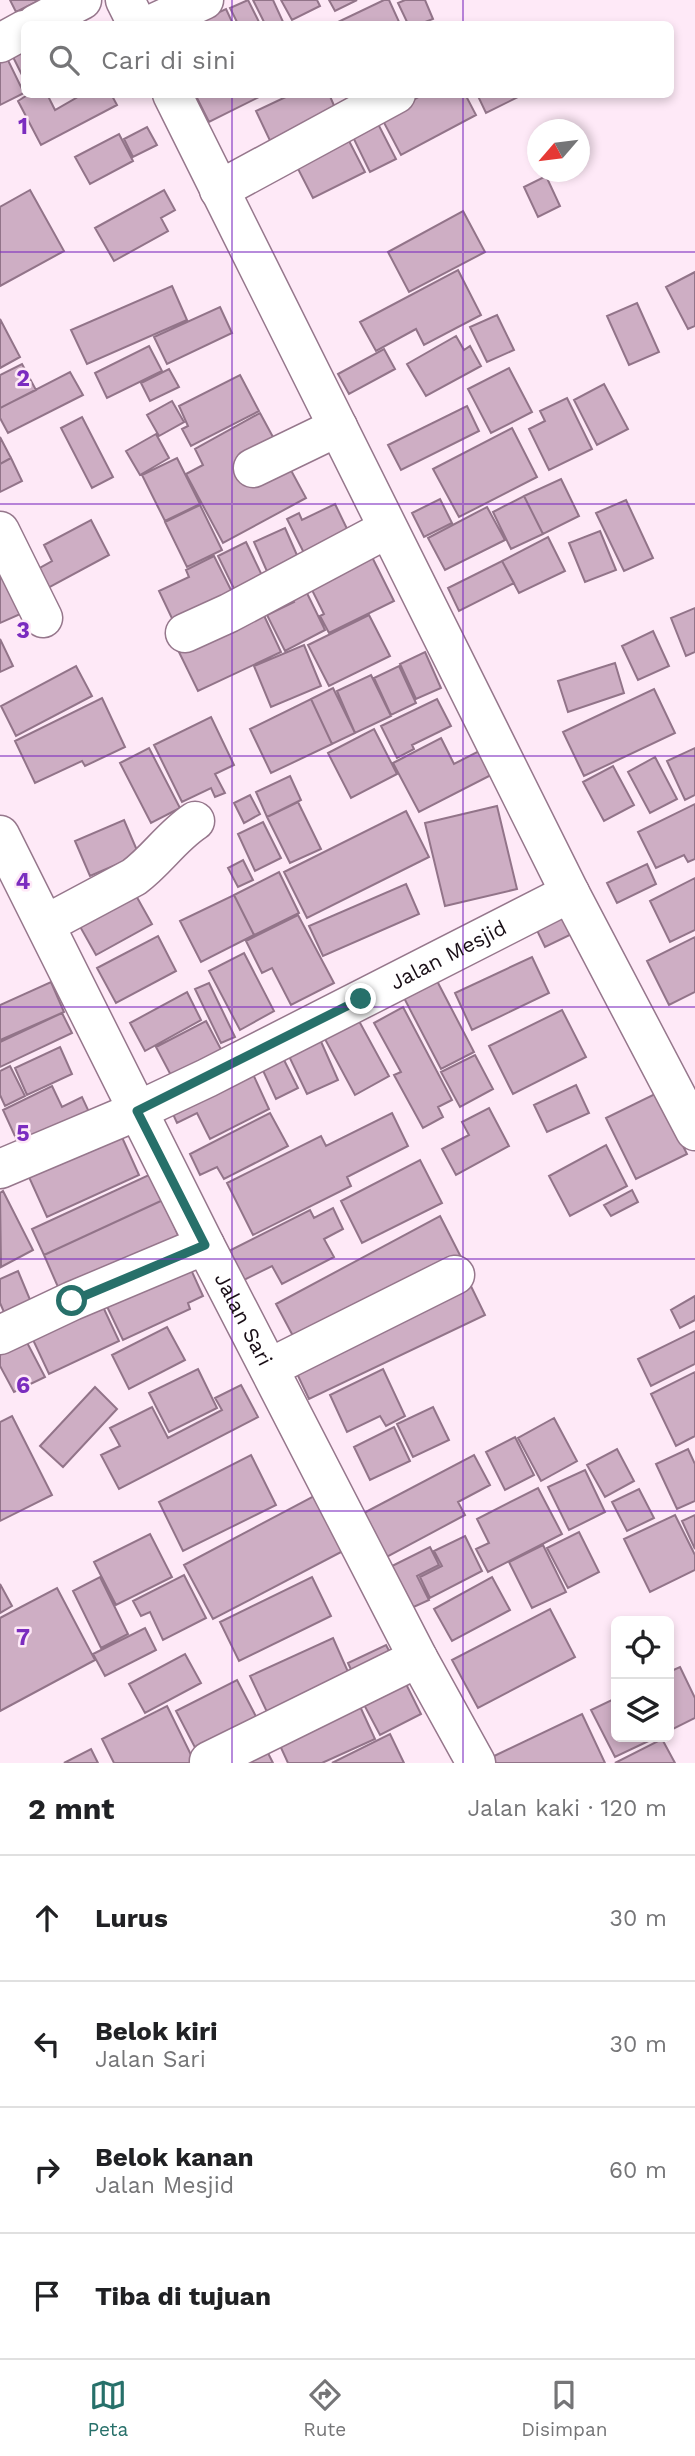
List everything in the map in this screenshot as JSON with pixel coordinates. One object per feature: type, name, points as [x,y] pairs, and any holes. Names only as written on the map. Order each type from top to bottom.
[{"type":"street","points":[[42,21],[82,0]]},
{"type":"street","points":[[125,0],[136,21]]},
{"type":"street","points":[[158,21],[204,0]]},
{"type":"street","points":[[0,43],[21,32]]},
{"type":"street","points":[[174,98],[570,893],[691,1113]]},
{"type":"street","points":[[219,190],[389,98]]},
{"type":"street","points":[[253,468],[338,427]]},
{"type":"street","points":[[185,633],[229,613],[387,529]]},
{"type":"street","points":[[0,531],[43,618]]},
{"type":"street","points":[[46,924],[134,877],[146,868],[180,831],[195,821]]},
{"type":"street","name":"Jalan Sari","points":[[0,835],[205,1245],[470,1761]]},
{"type":"street","name":"Jalan Mesjid","points":[[0,1169],[207,1078],[570,893]]},
{"type":"street","points":[[0,1335],[72,1301],[205,1245]]},
{"type":"street","points":[[270,1368],[454,1275]]},
{"type":"street","points":[[209,1761],[418,1658]]},
{"type":"building","points":[[10,0],[40,0],[16,12]]},
{"type":"building","points":[[248,0],[258,21],[236,21],[230,8]]},
{"type":"building","points":[[253,0],[273,0],[283,21],[264,21]]},
{"type":"building","points":[[281,0],[317,0],[320,6],[292,20]]},
{"type":"building","points":[[329,0],[357,0],[335,11]]},
{"type":"building","points":[[389,0],[399,21],[340,21]]},
{"type":"building","points":[[405,0],[425,0],[433,19],[407,21],[398,3]]},
{"type":"building","points":[[226,9],[232,21],[200,21]]},
{"type":"building","points":[[21,35],[21,73],[6,43]]},
{"type":"building","points":[[2,48],[21,87],[21,94],[0,105]]},
{"type":"building","points":[[23,98],[49,98],[55,110],[76,98],[113,98],[117,105],[41,145],[18,101]]},
{"type":"building","points":[[197,98],[257,98],[209,122]]},
{"type":"building","points":[[284,98],[331,98],[339,117],[273,147],[256,111]]},
{"type":"building","points":[[417,98],[467,98],[476,115],[401,155],[381,117]]},
{"type":"building","points":[[479,98],[516,98],[486,113]]},
{"type":"building","points":[[375,118],[396,159],[370,172],[350,131]]},
{"type":"building","points":[[147,127],[157,145],[133,157],[124,139]]},
{"type":"building","points":[[119,134],[133,161],[90,184],[75,157]]},
{"type":"building","points":[[347,137],[365,172],[313,198],[295,163]]},
{"type":"building","points":[[534,182],[549,182],[560,206],[538,217],[524,187]]},
{"type":"building","points":[[30,190],[64,251],[0,286],[0,207]]},
{"type":"building","points":[[164,190],[175,210],[161,218],[168,231],[114,261],[95,228]]},
{"type":"building","points":[[463,211],[485,252],[409,292],[388,252]]},
{"type":"building","points":[[458,270],[481,315],[424,345],[416,329],[376,351],[360,322]]},
{"type":"building","points":[[695,272],[695,326],[688,329],[666,287]]},
{"type":"building","points":[[172,286],[187,320],[87,364],[71,330]]},
{"type":"building","points":[[637,303],[659,352],[629,365],[607,316]]},
{"type":"building","points":[[220,307],[232,333],[167,364],[154,337]]},
{"type":"building","points":[[497,315],[514,350],[487,362],[470,327]]},
{"type":"building","points":[[0,319],[20,357],[0,368]]},
{"type":"building","points":[[456,336],[464,350],[470,346],[481,366],[426,396],[407,364]]},
{"type":"building","points":[[149,346],[162,371],[107,398],[95,373]]},
{"type":"building","points":[[384,349],[395,369],[349,394],[338,374]]},
{"type":"building","points":[[22,364],[36,390],[0,408],[0,375]]},
{"type":"building","points":[[509,368],[532,412],[491,433],[468,389]]},
{"type":"building","points":[[169,369],[179,387],[150,401],[141,383]]},
{"type":"building","points":[[70,372],[83,395],[8,433],[0,418],[0,408]]},
{"type":"building","points":[[240,375],[259,411],[191,446],[182,429],[188,426],[179,406]]},
{"type":"building","points":[[604,384],[628,429],[597,445],[574,400]]},
{"type":"building","points":[[567,398],[592,449],[549,470],[529,429],[545,421],[540,411]]},
{"type":"building","points":[[172,401],[184,422],[159,436],[147,415]]},
{"type":"building","points":[[467,406],[479,431],[401,470],[388,445]]},
{"type":"building","points":[[260,413],[306,498],[223,543],[186,474],[203,465],[195,449]]},
{"type":"building","points":[[82,417],[113,477],[92,488],[61,428]]},
{"type":"building","points":[[512,428],[537,477],[459,517],[433,469]]},
{"type":"building","points":[[156,434],[169,458],[140,475],[126,451]]},
{"type":"building","points":[[0,437],[11,458],[0,464]]},
{"type":"building","points":[[11,458],[22,481],[0,492],[0,464]]},
{"type":"building","points":[[177,458],[200,504],[165,521],[142,475]]},
{"type":"building","points":[[561,479],[579,516],[543,534],[524,496]]},
{"type":"building","points":[[524,496],[543,534],[511,549],[493,512]]},
{"type":"building","points":[[440,499],[452,523],[424,537],[412,513]]},
{"type":"building","points":[[626,500],[653,558],[624,571],[596,513]]},
{"type":"building","points":[[335,504],[350,535],[309,563],[287,519],[299,513],[302,520]]},
{"type":"building","points":[[200,505],[222,550],[187,567],[165,522]]},
{"type":"building","points":[[487,507],[505,540],[445,570],[428,538]]},
{"type":"building","points":[[91,520],[109,555],[48,588],[38,569],[52,561],[44,545]]},
{"type":"building","points":[[285,528],[304,571],[273,585],[254,542]]},
{"type":"building","points":[[600,531],[616,570],[585,582],[569,543]]},
{"type":"building","points":[[548,537],[565,571],[519,593],[502,561]]},
{"type":"building","points":[[246,542],[268,588],[240,601],[218,556]]},
{"type":"building","points":[[370,553],[394,601],[329,633],[320,616],[324,614],[309,584]]},
{"type":"building","points":[[214,556],[236,600],[177,629],[159,591],[189,577],[186,570]]},
{"type":"building","points":[[502,561],[514,583],[459,611],[448,588]]},
{"type":"building","points":[[0,572],[27,611],[0,623]]},
{"type":"building","points":[[303,585],[325,630],[285,651],[267,615],[294,602],[289,592]]},
{"type":"building","points":[[695,608],[695,652],[686,656],[671,618]]},
{"type":"building","points":[[261,609],[281,652],[198,691],[177,648]]},
{"type":"building","points":[[369,615],[390,656],[329,686],[308,645]]},
{"type":"building","points":[[653,631],[669,666],[638,680],[622,646]]},
{"type":"building","points":[[0,639],[13,666],[0,672]]},
{"type":"building","points":[[304,645],[321,686],[271,707],[254,666]]},
{"type":"building","points":[[425,652],[441,688],[416,699],[400,664]]},
{"type":"building","points":[[615,663],[624,693],[568,712],[558,681]]},
{"type":"building","points":[[76,666],[92,696],[16,736],[1,706]]},
{"type":"building","points":[[399,666],[416,703],[391,715],[374,678]]},
{"type":"building","points":[[371,675],[391,716],[355,733],[337,691]]},
{"type":"building","points":[[333,688],[355,733],[332,744],[311,699]]},
{"type":"building","points":[[654,689],[675,733],[584,776],[563,732]]},
{"type":"building","points":[[102,698],[125,747],[85,766],[82,761],[35,783],[15,741]]},
{"type":"building","points":[[311,699],[332,744],[271,773],[250,729]]},
{"type":"building","points":[[437,699],[451,726],[412,745],[414,749],[397,758],[381,726]]},
{"type":"building","points":[[211,717],[234,765],[215,774],[225,793],[215,797],[211,788],[182,802],[154,745]]},
{"type":"building","points":[[374,729],[397,774],[351,798],[328,753]]},
{"type":"building","points":[[441,738],[454,764],[481,750],[493,774],[419,812],[393,763]]},
{"type":"building","points":[[149,748],[180,808],[151,823],[120,763]]},
{"type":"building","points":[[695,748],[695,795],[685,800],[667,761]]},
{"type":"building","points":[[655,757],[677,799],[650,813],[628,772]]},
{"type":"building","points":[[613,766],[634,805],[604,821],[583,782]]},
{"type":"building","points":[[290,776],[301,800],[267,817],[256,792]]},
{"type":"building","points":[[250,795],[260,814],[244,823],[234,803]]},
{"type":"building","points":[[298,802],[321,849],[290,863],[267,817]]},
{"type":"building","points":[[695,804],[695,859],[688,862],[684,855],[656,868],[638,832]]},
{"type":"building","points":[[497,806],[517,889],[445,906],[425,823]]},
{"type":"building","points":[[406,811],[429,857],[307,918],[284,872]]},
{"type":"building","points":[[124,820],[139,855],[90,876],[75,841]]},
{"type":"building","points":[[263,822],[281,858],[255,871],[238,834]]},
{"type":"building","points":[[243,860],[253,880],[238,887],[228,868]]},
{"type":"building","points":[[647,864],[656,884],[617,903],[607,883]]},
{"type":"building","points":[[279,872],[299,913],[254,935],[234,895]]},
{"type":"building","points":[[695,878],[695,930],[670,942],[650,901]]},
{"type":"building","points":[[406,884],[419,914],[323,956],[309,926]]},
{"type":"building","points":[[134,892],[152,924],[96,955],[78,923]]},
{"type":"building","points":[[234,895],[254,935],[201,962],[180,921]]},
{"type":"building","points":[[564,899],[580,930],[545,947],[530,916]]},
{"type":"building","points":[[298,915],[334,983],[291,1005],[272,968],[262,973],[246,941]]},
{"type":"building","points":[[158,936],[176,971],[116,1003],[97,968]]},
{"type":"building","points":[[695,937],[695,992],[669,1005],[647,961]]},
{"type":"building","points":[[244,953],[274,1011],[240,1030],[209,971]]},
{"type":"building","points":[[532,957],[549,993],[472,1030],[455,993]]},
{"type":"building","points":[[436,979],[474,1052],[441,1069],[403,996]]},
{"type":"building","points":[[51,982],[64,1012],[0,1040],[0,1005]]},
{"type":"building","points":[[209,983],[235,1037],[221,1043],[195,989]]},
{"type":"building","points":[[187,992],[201,1020],[145,1051],[130,1023]]},
{"type":"building","points":[[403,1007],[452,1100],[438,1107],[443,1117],[423,1128],[394,1075],[401,1072],[374,1023]]},
{"type":"building","points":[[353,1010],[389,1076],[355,1095],[319,1028]]},
{"type":"building","points":[[562,1010],[586,1057],[513,1094],[489,1046]]},
{"type":"building","points":[[62,1013],[72,1033],[0,1067],[0,1042]]},
{"type":"building","points":[[206,1021],[225,1057],[175,1083],[156,1047]]},
{"type":"building","points":[[319,1037],[338,1080],[307,1094],[287,1052]]},
{"type":"building","points":[[60,1047],[72,1074],[27,1095],[15,1068]]},
{"type":"building","points":[[281,1054],[298,1088],[276,1099],[260,1064]]},
{"type":"building","points":[[475,1055],[493,1089],[460,1107],[441,1072]]},
{"type":"building","points":[[10,1066],[25,1096],[5,1106],[0,1095],[0,1071]]},
{"type":"building","points":[[252,1072],[269,1109],[210,1139],[197,1113],[177,1123],[172,1112]]},
{"type":"building","points":[[576,1085],[589,1113],[547,1132],[534,1105]]},
{"type":"building","points":[[52,1086],[62,1107],[82,1097],[89,1112],[19,1145],[3,1110]]},
{"type":"building","points":[[657,1093],[687,1154],[636,1179],[606,1118]]},
{"type":"building","points":[[489,1108],[509,1146],[456,1175],[442,1149],[469,1135],[462,1122]]},
{"type":"building","points":[[270,1113],[288,1146],[224,1179],[217,1167],[200,1175],[190,1154]]},
{"type":"building","points":[[392,1113],[408,1146],[347,1177],[351,1186],[253,1235],[227,1183],[321,1136],[326,1146]]},
{"type":"building","points":[[116,1124],[139,1175],[47,1217],[24,1166]]},
{"type":"building","points":[[606,1145],[627,1186],[570,1216],[549,1176]]},
{"type":"building","points":[[420,1160],[442,1203],[362,1243],[341,1201]]},
{"type":"building","points":[[151,1174],[163,1200],[44,1255],[32,1229]]},
{"type":"building","points":[[632,1190],[638,1202],[611,1216],[604,1205]]},
{"type":"building","points":[[3,1191],[33,1250],[1,1267],[0,1193]]},
{"type":"building","points":[[163,1200],[184,1249],[65,1303],[44,1255]]},
{"type":"building","points":[[333,1208],[343,1229],[324,1239],[334,1257],[282,1284],[272,1266],[242,1281],[227,1252],[310,1210],[314,1218]]},
{"type":"building","points":[[440,1216],[465,1265],[293,1336],[276,1304]]},
{"type":"building","points":[[188,1263],[203,1296],[188,1303],[190,1309],[123,1340],[100,1292]]},
{"type":"building","points":[[18,1271],[36,1314],[10,1326],[0,1303],[0,1279]]},
{"type":"building","points":[[467,1278],[485,1315],[309,1399],[291,1361]]},
{"type":"building","points":[[97,1294],[119,1341],[49,1374],[27,1327]]},
{"type":"building","points":[[695,1296],[695,1320],[680,1328],[671,1310]]},
{"type":"building","points":[[167,1327],[185,1360],[129,1389],[112,1355]]},
{"type":"building","points":[[21,1331],[45,1377],[14,1392],[0,1366],[0,1342]]},
{"type":"building","points":[[695,1331],[695,1364],[651,1386],[638,1359]]},
{"type":"building","points":[[198,1369],[217,1408],[169,1432],[149,1393]]},
{"type":"building","points":[[383,1369],[405,1416],[386,1426],[380,1416],[347,1432],[330,1395]]},
{"type":"building","points":[[695,1372],[695,1436],[676,1446],[651,1394]]},
{"type":"building","points":[[241,1385],[258,1417],[119,1489],[101,1455],[120,1446],[110,1428],[152,1407],[168,1438],[222,1410],[215,1398]]},
{"type":"building","points":[[95,1387],[117,1409],[63,1467],[40,1446]]},
{"type":"building","points":[[433,1407],[449,1440],[413,1457],[397,1424]]},
{"type":"building","points":[[12,1416],[52,1495],[0,1521],[0,1422]]},
{"type":"building","points":[[554,1418],[577,1461],[541,1481],[518,1438]]},
{"type":"building","points":[[394,1427],[410,1461],[370,1480],[354,1447]]},
{"type":"building","points":[[515,1437],[534,1475],[505,1490],[486,1452]]},
{"type":"building","points":[[617,1449],[634,1481],[605,1497],[587,1465]]},
{"type":"building","points":[[688,1449],[695,1464],[695,1501],[677,1509],[656,1464]]},
{"type":"building","points":[[251,1455],[276,1505],[183,1551],[159,1502]]},
{"type":"building","points":[[474,1455],[490,1485],[458,1502],[465,1515],[383,1559],[360,1515]]},
{"type":"building","points":[[585,1470],[605,1512],[569,1530],[548,1487]]},
{"type":"building","points":[[538,1488],[562,1534],[488,1572],[476,1549],[489,1543],[477,1519]]},
{"type":"building","points":[[639,1489],[654,1518],[627,1531],[612,1502]]},
{"type":"building","points":[[314,1496],[343,1551],[213,1619],[184,1565]]},
{"type":"building","points":[[675,1515],[695,1555],[695,1570],[650,1592],[624,1539]]},
{"type":"building","points":[[695,1515],[695,1549],[682,1521]]},
{"type":"building","points":[[579,1532],[599,1572],[568,1588],[547,1548]]},
{"type":"building","points":[[150,1534],[172,1577],[116,1605],[94,1562]]},
{"type":"building","points":[[465,1536],[482,1571],[430,1598],[420,1577],[442,1566],[434,1551]]},
{"type":"building","points":[[543,1545],[566,1592],[532,1608],[509,1562]]},
{"type":"building","points":[[430,1547],[439,1565],[417,1576],[429,1600],[407,1610],[386,1569]]},
{"type":"building","points":[[184,1575],[206,1618],[163,1640],[150,1612],[141,1616],[133,1601]]},
{"type":"building","points":[[100,1577],[128,1634],[101,1648],[73,1591]]},
{"type":"building","points":[[312,1577],[331,1616],[239,1661],[220,1622]]},
{"type":"building","points":[[492,1577],[510,1610],[452,1641],[434,1609]]},
{"type":"building","points":[[0,1584],[12,1606],[0,1613]]},
{"type":"building","points":[[57,1588],[95,1660],[0,1711],[0,1618]]},
{"type":"building","points":[[550,1609],[575,1657],[478,1708],[452,1660]]},
{"type":"building","points":[[145,1628],[156,1650],[105,1676],[93,1654]]},
{"type":"building","points":[[333,1638],[349,1674],[267,1712],[250,1676]]},
{"type":"building","points":[[386,1645],[397,1666],[358,1685],[348,1663]]},
{"type":"building","points":[[185,1654],[201,1683],[145,1713],[129,1684]]},
{"type":"building","points":[[680,1667],[695,1698],[695,1718],[674,1728],[674,1679],[674,1670]]},
{"type":"building","points":[[403,1678],[421,1714],[380,1735],[361,1699]]},
{"type":"building","points":[[237,1680],[263,1730],[202,1761],[176,1711]]},
{"type":"building","points":[[611,1700],[611,1742],[646,1742],[615,1757],[591,1710]]},
{"type":"building","points":[[358,1702],[375,1739],[322,1763],[288,1763],[277,1739]]},
{"type":"building","points":[[167,1706],[195,1763],[114,1763],[102,1739]]},
{"type":"building","points":[[582,1714],[605,1763],[495,1763],[492,1757]]},
{"type":"building","points":[[390,1734],[404,1763],[332,1763]]},
{"type":"building","points":[[656,1742],[664,1742],[675,1763],[615,1763]]},
{"type":"building","points":[[264,1745],[273,1763],[229,1763]]},
{"type":"building","points":[[91,1749],[98,1763],[64,1763]]},
{"type":"route","points":[[72,1301],[205,1245],[137,1111],[361,999]]}]
